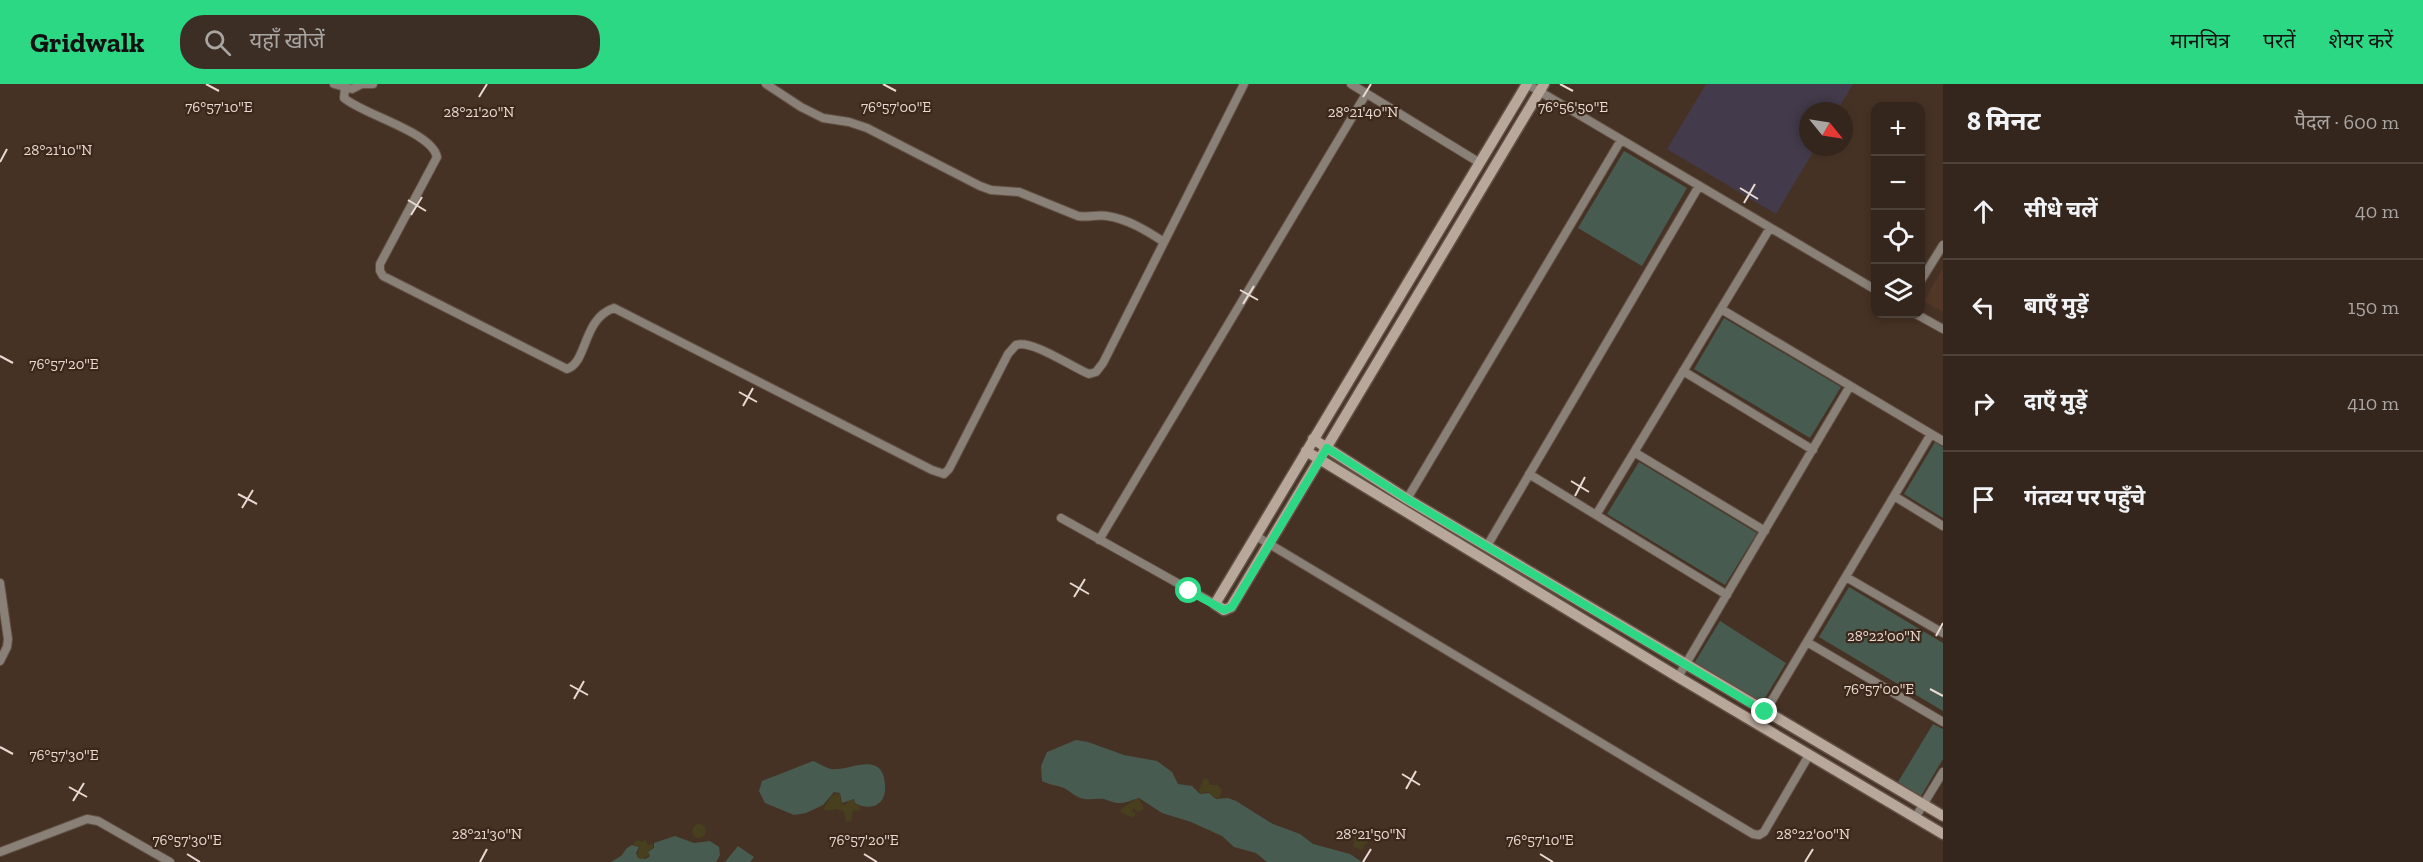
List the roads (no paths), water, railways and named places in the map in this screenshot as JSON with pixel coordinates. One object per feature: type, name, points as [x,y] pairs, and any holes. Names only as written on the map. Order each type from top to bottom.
[{"type":"street","points":[[334,84],[352,89],[362,84],[373,84]]},
{"type":"street","points":[[766,84],[801,107],[823,118],[849,122],[867,128],[980,186],[991,190],[1019,192],[1078,216],[1105,215],[1122,219],[1164,242]]},
{"type":"street","points":[[345,88],[344,98],[348,102],[431,145],[437,157],[380,264],[383,276],[567,369],[576,363],[592,325],[599,315],[614,308],[921,465],[944,474],[950,469],[1008,354],[1016,345],[1025,343],[1036,347],[1089,374],[1096,372],[1103,363],[1244,84]]},
{"type":"street","points":[[1351,84],[1480,163]]},
{"type":"street","points":[[1215,604],[1527,84],[1541,88],[1621,140],[1871,288]]},
{"type":"street","points":[[1061,518],[1224,610],[1232,607],[1541,88]]},
{"type":"street","points":[[1099,540],[1366,94]]},
{"type":"street","points":[[1407,499],[1621,140]]},
{"type":"street","points":[[1487,546],[1699,186]]},
{"type":"street","points":[[1596,515],[1770,228]]},
{"type":"street","points":[[1925,274],[1943,245]]},
{"type":"street","points":[[1721,309],[1943,441]]},
{"type":"street","points":[[1923,318],[1943,329]]},
{"type":"street","points":[[1683,371],[1813,450]]},
{"type":"street","points":[[1678,677],[1850,386]]},
{"type":"street","points":[[1765,712],[1931,434]]},
{"type":"street","points":[[1313,439],[1407,499],[1943,816]]},
{"type":"street","points":[[1305,451],[1943,834]]},
{"type":"street","points":[[1634,452],[1765,531]]},
{"type":"street","points":[[1529,474],[1727,595]]},
{"type":"street","points":[[1894,496],[1943,526]]},
{"type":"street","points":[[1256,537],[1753,834],[1759,835],[1764,832],[1809,755]]},
{"type":"street","points":[[1846,577],[1943,633]]},
{"type":"street","points":[[0,583],[8,639],[0,661]]},
{"type":"street","points":[[1807,642],[1943,722]]},
{"type":"street","points":[[1915,818],[1943,772]]},
{"type":"street","points":[[0,852],[87,819],[98,821],[170,862]]}]
